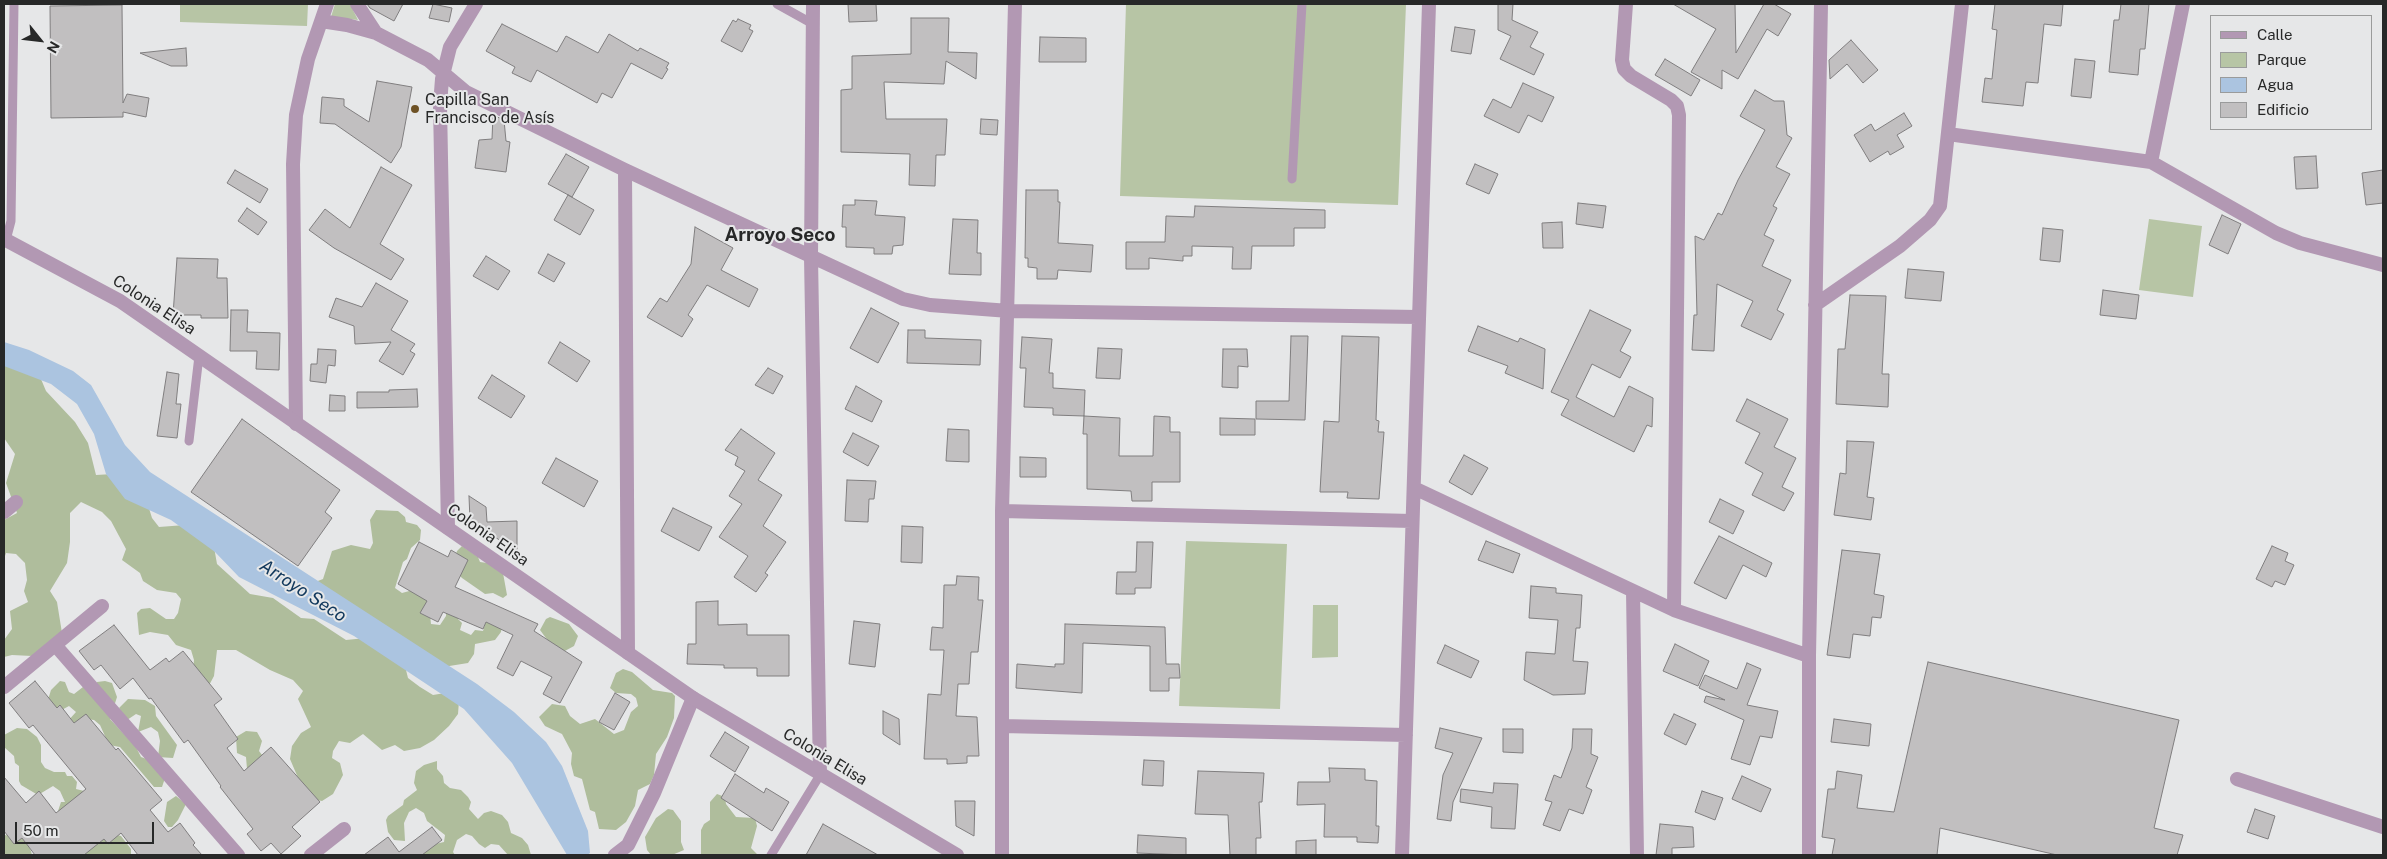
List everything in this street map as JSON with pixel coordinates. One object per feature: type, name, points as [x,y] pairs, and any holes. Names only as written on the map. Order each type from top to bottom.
[{"type":"street","points":[[296,424],[293,164],[296,115],[308,59],[327,4]]},
{"type":"street","points":[[357,4],[376,33]]},
{"type":"street","points":[[448,528],[440,104],[450,47],[476,4]]},
{"type":"street","points":[[813,4],[810,257],[820,775]]},
{"type":"street","points":[[1002,855],[1002,511],[1009,312],[1015,4]]},
{"type":"street","points":[[1402,855],[1429,4]]},
{"type":"street","points":[[1626,4],[1622,60],[1624,69],[1631,76],[1671,100],[1677,106],[1679,115],[1674,610]]},
{"type":"street","points":[[1809,855],[1809,656],[1821,4]]},
{"type":"street","points":[[1815,306],[1900,246],[1930,220],[1940,206],[1962,4]]},
{"type":"street","points":[[2151,162],[2183,4]]},
{"type":"street","points":[[321,21],[347,25],[376,33],[428,60],[466,92],[625,170],[904,299],[930,304],[1009,312],[1418,316]]},
{"type":"street","points":[[1948,134],[2151,162],[2276,233],[2300,242],[2383,264]]},
{"type":"street","points":[[625,170],[628,653]]},
{"type":"street","name":"Colonia Elisa","points":[[5,239],[120,301],[693,698],[957,855]]},
{"type":"street","points":[[1414,488],[1674,610],[1809,656]]},
{"type":"street","points":[[4,512],[16,502]]},
{"type":"street","points":[[1002,511],[1412,521]]},
{"type":"street","points":[[1633,591],[1637,855]]},
{"type":"street","points":[[4,687],[56,646],[102,606]]},
{"type":"street","points":[[56,646],[238,855]]},
{"type":"street","points":[[615,855],[628,845],[654,793],[693,698]]},
{"type":"street","points":[[1002,726],[1406,735]]},
{"type":"street","points":[[2237,779],[2383,827]]},
{"type":"street","points":[[311,855],[344,829]]},
{"type":"lane","points":[[5,239],[11,221],[14,4]]},
{"type":"lane","points":[[777,4],[813,24]]},
{"type":"lane","points":[[1292,179],[1302,4]]},
{"type":"lane","points":[[189,441],[199,356]]},
{"type":"lane","points":[[771,855],[820,775]]},
{"type":"green space","points":[[180,4],[308,4],[307,26],[180,22]]},
{"type":"green space","points":[[335,4],[350,4],[358,20],[331,17]]},
{"type":"green space","points":[[1126,4],[1406,4],[1398,205],[1120,196]]},
{"type":"green space","points":[[2149,219],[2202,226],[2193,297],[2139,290]]},
{"type":"green space","points":[[4,362],[38,372],[46,391],[75,422],[88,443],[96,475],[113,474],[147,502],[152,518],[159,527],[185,525],[214,547],[217,564],[250,594],[273,598],[301,618],[314,619],[346,640],[366,638],[405,666],[408,678],[420,687],[433,695],[445,693],[459,701],[458,714],[449,726],[434,740],[420,748],[404,751],[395,745],[382,750],[363,734],[350,743],[339,741],[333,751],[332,758],[340,763],[343,775],[333,794],[322,801],[312,799],[304,792],[290,759],[292,746],[301,733],[311,727],[298,699],[303,691],[293,680],[270,670],[236,650],[217,650],[214,676],[206,691],[193,671],[194,660],[191,650],[176,645],[168,635],[150,632],[139,635],[137,613],[141,609],[150,608],[166,619],[174,619],[178,613],[181,599],[176,593],[157,590],[143,581],[140,573],[122,560],[126,549],[111,521],[102,512],[81,502],[70,513],[70,542],[67,563],[50,591],[57,602],[62,633],[32,656],[12,655],[4,657],[4,640],[12,629],[10,611],[28,602],[24,591],[27,580],[25,563],[16,554],[6,553],[4,559],[4,520],[17,513],[6,483],[15,454],[4,438]]},
{"type":"green space","points":[[376,510],[398,511],[405,517],[406,522],[417,525],[421,530],[420,540],[411,548],[407,559],[403,562],[395,588],[402,593],[413,590],[428,595],[431,624],[440,625],[446,616],[446,611],[461,605],[458,619],[462,623],[460,630],[471,635],[475,630],[483,631],[487,617],[503,621],[501,632],[495,640],[475,644],[474,654],[468,663],[443,667],[310,584],[323,579],[332,551],[351,545],[370,549],[373,543],[370,520]]},
{"type":"green space","points":[[1186,541],[1287,544],[1280,709],[1179,706]]},
{"type":"green space","points":[[462,546],[478,557],[480,562],[487,563],[503,573],[507,595],[503,598],[493,593],[485,594],[458,574],[455,557],[457,551]]},
{"type":"green space","points":[[1313,605],[1338,605],[1338,657],[1312,658]]},
{"type":"green space","points":[[550,617],[569,624],[578,636],[574,646],[563,652],[554,649],[540,630],[546,619]]},
{"type":"green space","points":[[623,669],[632,672],[653,690],[672,693],[675,696],[674,718],[667,737],[656,754],[654,775],[650,784],[638,790],[635,806],[626,822],[616,830],[599,829],[595,812],[590,810],[582,779],[574,776],[571,764],[572,753],[562,734],[545,726],[539,717],[552,704],[565,706],[570,716],[580,724],[595,719],[614,734],[624,730],[631,712],[638,706],[636,698],[631,694],[616,693],[610,688],[616,673]]},
{"type":"green space","points":[[60,681],[65,682],[69,692],[74,694],[83,687],[97,687],[97,682],[105,681],[112,683],[117,697],[110,719],[136,747],[141,757],[152,761],[165,778],[162,787],[154,787],[120,747],[109,745],[100,725],[94,720],[86,719],[73,728],[67,722],[76,712],[69,706],[58,712],[47,703],[51,690]]},
{"type":"green space","points":[[128,699],[145,700],[155,706],[156,716],[177,745],[173,758],[158,757],[160,741],[158,732],[151,727],[138,732],[141,716],[136,714],[127,720],[119,708]]},
{"type":"green space","points":[[17,728],[27,729],[37,737],[41,745],[41,762],[45,768],[54,772],[65,772],[67,776],[72,776],[77,782],[76,789],[84,791],[101,839],[107,839],[114,834],[121,836],[131,849],[131,855],[82,855],[58,811],[61,802],[65,802],[60,791],[53,786],[38,795],[21,785],[19,781],[19,766],[15,763],[14,756],[4,747],[4,735]]},
{"type":"green space","points":[[246,731],[257,732],[262,741],[259,751],[269,764],[247,769],[246,757],[237,753],[236,737]]},
{"type":"green space","points":[[437,761],[437,769],[443,776],[444,783],[450,788],[461,790],[468,797],[471,802],[469,809],[478,819],[484,813],[491,811],[502,815],[508,822],[511,833],[522,838],[528,845],[531,855],[508,855],[499,845],[491,844],[485,848],[472,836],[466,834],[457,840],[453,852],[455,855],[422,855],[422,850],[427,846],[444,842],[445,835],[427,821],[424,813],[416,808],[409,812],[404,823],[405,841],[394,840],[388,832],[386,820],[388,816],[403,805],[404,800],[417,790],[414,783],[416,771],[424,765]]},
{"type":"green space","points":[[717,794],[725,797],[726,804],[736,817],[755,818],[757,826],[751,848],[758,855],[701,855],[701,830],[704,824],[710,820],[710,802]]},
{"type":"green space","points":[[176,796],[186,804],[178,820],[172,827],[168,827],[164,821],[167,802]]},
{"type":"green space","points":[[668,809],[673,810],[681,821],[681,842],[684,850],[672,855],[651,855],[647,850],[645,837],[656,818]]},
{"type":"green space","points":[[4,835],[27,837],[32,855],[4,855]]},
{"type":"water","points":[[4,342],[29,350],[73,371],[91,385],[125,445],[150,472],[477,684],[514,712],[546,742],[562,766],[588,831],[590,853],[587,855],[567,855],[512,763],[464,709],[354,636],[239,577],[215,552],[171,520],[125,499],[106,474],[94,434],[77,404],[51,384],[4,366]]},
{"type":"building","points":[[367,4],[403,4],[394,21],[370,8]]},
{"type":"building","points":[[433,4],[452,8],[449,22],[429,18]]},
{"type":"building","points":[[848,4],[876,4],[877,21],[849,22]]},
{"type":"building","points":[[1498,4],[1513,4],[1512,20],[1538,32],[1530,47],[1544,54],[1534,75],[1500,59],[1511,36],[1498,30]]},
{"type":"building","points":[[1673,4],[1735,4],[1736,53],[1764,4],[1774,4],[1791,14],[1778,36],[1767,29],[1738,79],[1722,70],[1722,89],[1691,72],[1716,29]]},
{"type":"building","points":[[1995,4],[2063,4],[2061,26],[2044,24],[2038,83],[2026,82],[2023,106],[1982,102],[1985,78],[1992,79],[1997,30],[1992,29]]},
{"type":"building","points":[[2121,4],[2149,4],[2145,49],[2140,49],[2138,75],[2109,72],[2114,20],[2119,20]]},
{"type":"building","points":[[122,5],[123,103],[127,94],[149,98],[146,117],[123,112],[123,117],[51,118],[50,6]]},
{"type":"building","points":[[911,18],[949,18],[948,52],[977,53],[976,79],[946,61],[944,84],[884,82],[886,119],[947,119],[945,155],[936,155],[935,186],[909,185],[910,154],[841,152],[841,90],[852,89],[852,56],[911,54]]},
{"type":"building","points":[[738,19],[751,25],[749,29],[753,31],[742,52],[721,41],[733,20],[736,22]]},
{"type":"building","points":[[502,24],[557,52],[566,36],[598,53],[609,34],[638,51],[640,48],[669,63],[666,68],[668,69],[662,79],[631,63],[612,98],[602,93],[597,103],[537,70],[531,82],[512,73],[515,67],[486,51]]},
{"type":"building","points":[[1455,27],[1475,30],[1471,54],[1451,51]]},
{"type":"building","points":[[1040,37],[1086,38],[1086,62],[1039,62]]},
{"type":"building","points":[[1851,40],[1878,70],[1863,83],[1847,64],[1830,79],[1829,60]]},
{"type":"building","points":[[186,48],[187,66],[171,66],[140,53]]},
{"type":"building","points":[[1665,59],[1700,80],[1691,96],[1655,75]]},
{"type":"building","points":[[2075,59],[2095,61],[2091,98],[2071,96]]},
{"type":"building","points":[[377,81],[412,87],[401,147],[391,163],[335,124],[320,123],[322,97],[344,99],[344,106],[369,122]]},
{"type":"building","points":[[1523,83],[1554,97],[1542,122],[1528,115],[1519,133],[1484,116],[1493,99],[1511,108]]},
{"type":"building","points":[[1755,90],[1774,101],[1784,101],[1787,135],[1792,138],[1776,167],[1790,174],[1773,206],[1777,208],[1764,235],[1774,240],[1762,266],[1791,280],[1777,310],[1784,314],[1771,340],[1741,326],[1753,301],[1717,284],[1714,351],[1692,350],[1694,315],[1697,315],[1695,236],[1704,240],[1718,213],[1722,215],[1738,180],[1765,130],[1740,116]]},
{"type":"building","points":[[1904,113],[1912,126],[1897,135],[1904,147],[1890,155],[1888,151],[1870,162],[1854,135],[1871,124],[1875,131]]},
{"type":"building","points":[[493,115],[504,120],[506,141],[510,142],[506,172],[475,168],[479,140],[492,139]]},
{"type":"building","points":[[981,119],[998,120],[997,135],[980,134]]},
{"type":"building","points":[[566,154],[589,167],[572,197],[548,184]]},
{"type":"building","points":[[2316,156],[2318,188],[2296,189],[2294,157]]},
{"type":"building","points":[[1475,164],[1498,174],[1489,194],[1466,184]]},
{"type":"building","points":[[381,167],[412,185],[380,244],[404,259],[391,280],[334,248],[309,230],[325,209],[350,228]]},
{"type":"building","points":[[235,170],[268,189],[260,203],[227,183]]},
{"type":"building","points":[[2383,170],[2383,203],[2366,205],[2362,173]]},
{"type":"building","points":[[1026,190],[1058,190],[1058,202],[1060,202],[1058,243],[1093,245],[1091,272],[1058,270],[1057,279],[1037,279],[1037,268],[1028,267],[1028,258],[1025,258]]},
{"type":"building","points":[[568,195],[594,210],[580,235],[554,220]]},
{"type":"building","points":[[855,200],[877,201],[875,215],[905,217],[903,245],[893,246],[892,254],[874,254],[874,248],[846,247],[846,227],[842,227],[843,205],[855,205]]},
{"type":"building","points":[[1578,203],[1606,206],[1603,228],[1576,224]]},
{"type":"building","points":[[1195,206],[1325,210],[1325,228],[1294,228],[1294,246],[1252,246],[1251,269],[1232,269],[1233,247],[1192,246],[1192,256],[1183,256],[1183,261],[1149,258],[1149,269],[1126,269],[1126,242],[1165,242],[1166,216],[1194,217]]},
{"type":"building","points":[[247,208],[267,222],[258,235],[238,221]]},
{"type":"building","points":[[2222,215],[2241,224],[2228,254],[2209,245]]},
{"type":"building","points":[[953,219],[978,220],[977,253],[981,253],[981,275],[949,274]]},
{"type":"building","points":[[1562,222],[1563,248],[1543,248],[1542,223]]},
{"type":"building","points":[[695,227],[733,248],[721,270],[758,289],[749,307],[707,285],[688,315],[693,319],[682,337],[647,317],[660,298],[667,302],[691,264]]},
{"type":"building","points":[[2043,228],[2063,230],[2060,262],[2040,260]]},
{"type":"building","points":[[548,254],[565,263],[554,282],[538,273]]},
{"type":"building","points":[[486,256],[510,271],[498,290],[473,276]]},
{"type":"building","points":[[177,258],[218,259],[217,278],[227,278],[228,318],[201,318],[201,315],[173,315]]},
{"type":"building","points":[[1908,269],[1944,272],[1941,301],[1905,298]]},
{"type":"building","points":[[376,283],[408,301],[391,330],[415,344],[410,351],[415,354],[403,375],[379,361],[391,342],[355,344],[354,326],[329,317],[336,298],[362,307]]},
{"type":"building","points":[[2103,290],[2139,295],[2136,319],[2100,315]]},
{"type":"building","points":[[1850,295],[1886,296],[1882,374],[1889,374],[1888,407],[1836,404],[1838,349],[1845,349]]},
{"type":"building","points":[[871,308],[899,323],[878,363],[850,348]]},
{"type":"building","points":[[231,310],[248,310],[247,332],[280,333],[279,370],[256,369],[257,351],[230,351]]},
{"type":"building","points":[[1590,310],[1631,330],[1620,351],[1631,357],[1620,378],[1592,364],[1576,397],[1614,417],[1629,386],[1653,398],[1652,427],[1647,425],[1634,452],[1561,415],[1569,400],[1551,392]]},
{"type":"building","points":[[1478,326],[1518,342],[1520,338],[1545,349],[1543,389],[1505,373],[1508,366],[1468,351]]},
{"type":"building","points":[[908,330],[925,330],[925,338],[981,340],[980,365],[907,363]]},
{"type":"building","points":[[1291,336],[1308,336],[1305,420],[1256,419],[1256,401],[1289,401]]},
{"type":"building","points":[[1342,336],[1379,337],[1376,420],[1379,421],[1378,432],[1384,432],[1379,499],[1347,498],[1348,492],[1320,492],[1324,421],[1339,422]]},
{"type":"building","points":[[1022,337],[1052,339],[1049,373],[1053,373],[1053,388],[1085,390],[1084,416],[1053,415],[1053,408],[1024,407],[1026,368],[1020,368]]},
{"type":"building","points":[[560,342],[590,361],[577,382],[548,363]]},
{"type":"building","points":[[1098,348],[1122,349],[1120,379],[1096,378]]},
{"type":"building","points":[[318,349],[336,350],[335,366],[328,365],[326,383],[310,381],[311,364],[317,364]]},
{"type":"building","points":[[1223,349],[1247,349],[1248,367],[1238,366],[1238,388],[1222,387]]},
{"type":"building","points":[[768,368],[783,376],[773,394],[755,385]]},
{"type":"building","points":[[167,372],[179,374],[176,404],[181,404],[177,438],[157,436]]},
{"type":"building","points":[[492,375],[525,396],[511,418],[478,398]]},
{"type":"building","points":[[856,386],[882,401],[872,422],[845,409]]},
{"type":"building","points":[[417,389],[418,407],[357,408],[357,392],[389,392],[389,390]]},
{"type":"building","points":[[330,395],[345,396],[345,411],[329,411]]},
{"type":"building","points":[[1747,399],[1788,419],[1774,447],[1796,458],[1782,487],[1794,493],[1784,511],[1752,495],[1763,473],[1745,463],[1760,433],[1736,421]]},
{"type":"building","points":[[1084,416],[1120,418],[1119,456],[1153,456],[1154,416],[1170,417],[1170,432],[1180,432],[1180,482],[1152,482],[1152,501],[1132,501],[1131,491],[1087,489],[1087,434],[1083,434]]},
{"type":"building","points":[[1220,418],[1255,419],[1255,435],[1220,435]]},
{"type":"building","points":[[242,419],[340,490],[325,512],[332,518],[298,566],[191,492]]},
{"type":"building","points":[[741,429],[775,453],[758,480],[782,495],[763,526],[786,542],[765,573],[768,575],[756,592],[734,577],[748,556],[719,537],[742,504],[729,496],[745,471],[735,465],[738,457],[725,450]]},
{"type":"building","points":[[948,429],[969,430],[969,462],[946,461]]},
{"type":"building","points":[[853,433],[879,446],[868,466],[843,452]]},
{"type":"building","points":[[1847,441],[1874,442],[1867,497],[1874,498],[1871,520],[1834,515],[1840,473],[1846,474]]},
{"type":"building","points":[[1464,455],[1488,468],[1472,495],[1449,482]]},
{"type":"building","points":[[1020,457],[1046,458],[1046,477],[1020,477]]},
{"type":"building","points":[[556,458],[598,481],[584,507],[542,483]]},
{"type":"building","points":[[847,480],[876,481],[874,499],[869,499],[868,522],[845,521]]},
{"type":"building","points":[[469,496],[486,507],[487,522],[517,521],[517,552],[470,520]]},
{"type":"building","points":[[1720,499],[1744,511],[1733,534],[1709,522]]},
{"type":"building","points":[[673,508],[712,527],[699,551],[661,531]]},
{"type":"building","points":[[902,526],[923,527],[922,563],[901,562]]},
{"type":"building","points":[[1719,536],[1772,563],[1766,577],[1743,565],[1726,599],[1694,583]]},
{"type":"building","points":[[1486,541],[1520,554],[1513,573],[1478,560]]},
{"type":"building","points":[[419,542],[448,557],[451,550],[468,560],[455,587],[538,624],[534,631],[582,662],[560,703],[543,694],[552,677],[521,661],[513,676],[497,668],[513,635],[486,622],[483,629],[443,612],[438,622],[420,613],[427,601],[398,584]]},
{"type":"building","points":[[1137,542],[1153,542],[1151,588],[1135,588],[1135,594],[1116,594],[1117,572],[1136,572]]},
{"type":"building","points":[[2272,546],[2288,553],[2285,561],[2294,565],[2285,585],[2275,581],[2272,587],[2256,579]]},
{"type":"building","points":[[1842,550],[1880,554],[1874,594],[1884,596],[1881,618],[1872,617],[1870,636],[1853,634],[1850,658],[1827,655]]},
{"type":"building","points":[[957,576],[979,577],[978,600],[983,600],[978,652],[971,652],[969,684],[958,684],[956,716],[977,717],[979,756],[967,756],[967,763],[947,764],[947,759],[924,759],[928,694],[941,695],[944,650],[930,650],[932,627],[943,628],[944,585],[956,585]]},
{"type":"building","points":[[1531,586],[1556,588],[1556,593],[1582,595],[1580,628],[1576,628],[1573,661],[1588,662],[1585,694],[1553,695],[1524,680],[1526,652],[1555,654],[1558,620],[1529,618]]},
{"type":"building","points":[[718,601],[718,625],[747,624],[747,635],[789,635],[789,676],[757,676],[757,668],[724,668],[724,665],[687,664],[688,644],[696,644],[696,602]]},
{"type":"building","points":[[854,621],[880,624],[875,667],[849,664]]},
{"type":"building","points":[[1065,624],[1165,627],[1166,664],[1179,664],[1180,678],[1169,678],[1169,691],[1150,691],[1150,646],[1083,643],[1082,693],[1016,688],[1017,664],[1055,667],[1055,664],[1064,664]]},
{"type":"building","points":[[114,625],[150,670],[166,658],[169,662],[183,651],[222,699],[214,705],[238,739],[227,748],[244,771],[271,747],[320,802],[292,827],[301,836],[281,854],[271,843],[261,851],[247,834],[253,829],[220,787],[188,740],[184,743],[151,698],[149,699],[133,678],[120,689],[101,665],[94,670],[79,651]]},
{"type":"building","points":[[1675,644],[1709,661],[1698,686],[1663,671]]},
{"type":"building","points":[[1445,645],[1479,661],[1471,678],[1437,663]]},
{"type":"building","points":[[1928,662],[2179,720],[2154,828],[2183,835],[2177,855],[2057,855],[1940,828],[1937,855],[1832,855],[1835,839],[1822,837],[1828,789],[1835,789],[1837,771],[1862,775],[1857,808],[1894,812]]},
{"type":"building","points":[[1747,663],[1761,669],[1747,705],[1778,711],[1772,738],[1760,736],[1750,765],[1731,759],[1744,720],[1704,702],[1706,696],[1725,700],[1699,688],[1705,675],[1737,689]]},
{"type":"building","points":[[35,681],[57,708],[60,705],[74,723],[86,714],[162,800],[150,810],[168,832],[180,823],[195,843],[193,845],[202,855],[138,855],[121,833],[108,844],[104,839],[84,855],[35,855],[22,838],[14,844],[4,831],[4,777],[26,803],[39,791],[56,813],[86,789],[33,725],[29,728],[9,703]]},
{"type":"building","points":[[615,693],[630,702],[614,730],[599,722]]},
{"type":"building","points":[[883,711],[899,719],[900,745],[883,734]]},
{"type":"building","points":[[1674,714],[1696,724],[1686,745],[1664,734]]},
{"type":"building","points":[[1834,719],[1871,724],[1869,746],[1831,742]]},
{"type":"building","points":[[1440,728],[1482,738],[1453,802],[1451,821],[1437,819],[1443,775],[1453,753],[1435,748]]},
{"type":"building","points":[[1503,729],[1523,729],[1523,753],[1503,752]]},
{"type":"building","points":[[1573,729],[1592,729],[1591,754],[1598,757],[1586,787],[1592,790],[1583,814],[1569,809],[1560,831],[1543,825],[1552,802],[1545,800],[1554,775],[1561,778],[1572,748]]},
{"type":"building","points":[[725,732],[749,747],[735,772],[710,756]]},
{"type":"building","points":[[1144,760],[1164,761],[1163,786],[1142,785]]},
{"type":"building","points":[[1329,768],[1365,769],[1365,780],[1377,781],[1376,826],[1379,826],[1378,843],[1357,842],[1357,837],[1324,837],[1325,804],[1297,805],[1298,782],[1330,782]]},
{"type":"building","points":[[1198,771],[1264,773],[1262,802],[1259,802],[1261,838],[1256,838],[1256,855],[1230,855],[1228,815],[1195,814]]},
{"type":"building","points":[[735,774],[764,793],[766,788],[789,802],[772,831],[721,798]]},
{"type":"building","points":[[1742,776],[1771,789],[1761,812],[1732,799]]},
{"type":"building","points":[[1494,783],[1518,784],[1515,829],[1491,828],[1492,807],[1460,802],[1461,789],[1493,793]]},
{"type":"building","points":[[1702,791],[1723,798],[1715,820],[1695,812]]},
{"type":"building","points":[[955,801],[975,801],[974,836],[956,826]]},
{"type":"building","points":[[2255,809],[2275,816],[2268,839],[2247,832]]},
{"type":"building","points":[[823,824],[878,855],[806,855]]},
{"type":"building","points":[[1660,824],[1693,827],[1694,847],[1672,848],[1672,855],[1656,855]]},
{"type":"building","points":[[432,827],[442,840],[422,855],[364,855],[388,837],[399,852]]},
{"type":"building","points":[[1138,835],[1186,838],[1186,855],[1137,853]]},
{"type":"building","points":[[1316,840],[1316,855],[1296,855],[1296,841]]},
{"type":"place","name":"Capilla San Francisco de Asís","points":[[415,109]]},
{"type":"district","name":"Arroyo Seco","points":[[780,235]]}]
